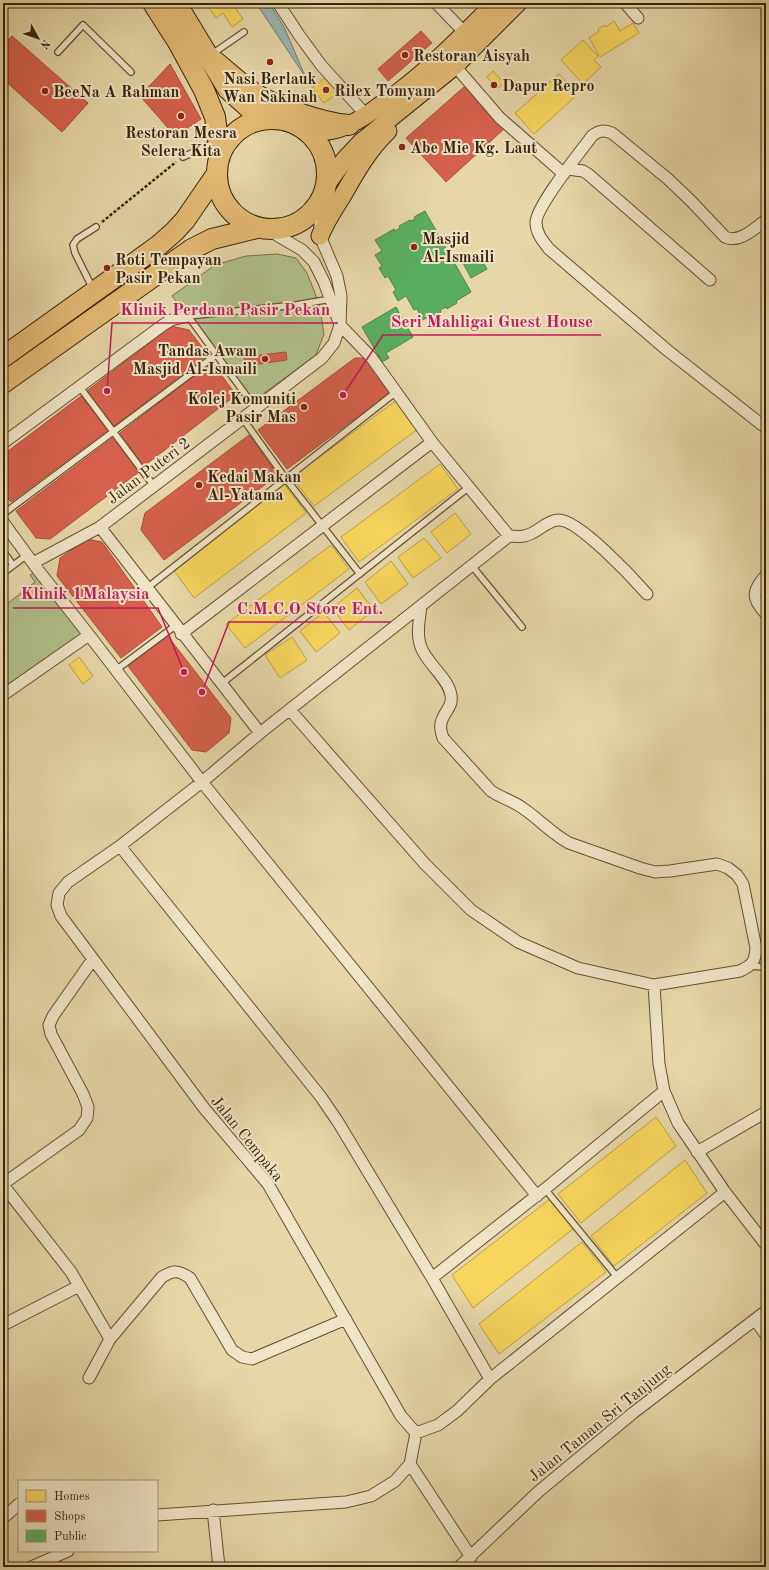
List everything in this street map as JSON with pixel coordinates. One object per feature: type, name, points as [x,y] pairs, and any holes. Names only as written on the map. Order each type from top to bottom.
[{"type":"highway","points":[[154,3],[178,42],[204,90],[215,117],[219,148],[216,175],[222,198],[236,217],[246,224],[263,229]]},
{"type":"highway","points":[[176,3],[228,89],[249,108],[269,118]]},
{"type":"highway","points":[[208,56],[252,92],[262,97],[314,118],[336,124],[349,125]]},
{"type":"highway","points":[[3,383],[192,249],[212,239],[263,229],[281,229],[293,226],[313,212],[320,202],[327,184],[328,169],[324,154],[317,141],[307,130],[295,123],[282,119],[269,118],[253,122],[239,129],[219,148]]},
{"type":"highway","points":[[3,355],[158,246],[175,231],[216,175]]},
{"type":"main road","points":[[307,130],[324,132],[349,125],[396,95],[465,33],[495,3]]},
{"type":"main road","points":[[327,184],[345,159],[361,142],[455,66],[518,3]]},
{"type":"main road","points":[[320,236],[328,220],[370,151],[382,136],[434,83]]},
{"type":"street","points":[[278,3],[299,35],[321,64],[366,115]]},
{"type":"street","points":[[436,3],[465,33]]},
{"type":"street","points":[[625,3],[638,18]]},
{"type":"street","points":[[455,66],[500,118],[566,172],[582,171],[588,174],[710,280]]},
{"type":"street","points":[[766,220],[740,237],[731,240],[725,237],[668,179],[612,133],[598,131],[592,136],[544,203],[536,221],[538,236],[549,249],[667,350],[766,428]]},
{"type":"street","points":[[320,202],[320,236],[337,276],[336,298],[340,325],[371,357],[432,442],[509,536]]},
{"type":"street","points":[[263,229],[302,250],[314,262],[324,282],[336,298]]},
{"type":"street","points":[[3,443],[166,323],[188,316]]},
{"type":"street","name":"Jalan Puteri 2","points":[[30,559],[100,527],[322,358],[334,343],[340,325]]},
{"type":"street","points":[[178,630],[323,525],[432,442]]},
{"type":"street","points":[[490,1379],[432,1278],[338,1122],[321,1097],[120,846],[509,536],[525,536],[549,522],[558,519],[568,522],[579,529],[613,559],[647,594]]},
{"type":"street","points":[[3,522],[202,782],[541,1192]]},
{"type":"street","points":[[100,527],[178,630],[260,733]]},
{"type":"street","points":[[766,575],[758,585],[754,594],[756,601],[766,614]]},
{"type":"street","points":[[290,710],[425,864],[471,910],[518,942],[578,968],[654,984],[740,971],[749,966],[755,958],[756,948],[743,884],[737,875],[728,868],[717,864],[655,872],[640,868],[569,843],[559,838],[525,809],[491,791],[444,738],[440,730],[442,720],[450,704],[451,695],[448,687],[424,654],[419,640],[421,606]]},
{"type":"street","points":[[3,695],[89,635]]},
{"type":"street","name":"Jalan Cempaka","points":[[120,846],[68,882],[59,893],[57,905],[61,916],[204,1108],[268,1184],[401,1416],[416,1433]]},
{"type":"street","points":[[93,959],[53,1016],[49,1025],[51,1034],[83,1094],[88,1107],[87,1118],[79,1130],[3,1184],[59,1256],[79,1286],[110,1339]]},
{"type":"street","points":[[654,984],[659,1064],[664,1091],[678,1123],[696,1152],[766,1245]]},
{"type":"street","points":[[432,1278],[541,1192],[664,1091]]},
{"type":"street","points":[[696,1152],[766,1112]]},
{"type":"street","points":[[158,1515],[346,1502],[370,1496],[395,1481],[410,1464],[416,1433],[438,1425],[457,1411],[490,1379],[725,1192]]},
{"type":"street","points":[[89,1378],[110,1339],[162,1278],[171,1272],[181,1272],[190,1278],[232,1350],[242,1357],[252,1359],[346,1319]]},
{"type":"street","points":[[3,1325],[79,1286]]},
{"type":"street","name":"Jalan Taman Sri Tanjung","points":[[459,1567],[544,1487],[633,1413],[766,1311]]},
{"type":"street","points":[[754,1320],[766,1335]]},
{"type":"street","points":[[410,1464],[471,1557]]},
{"type":"street","points":[[3,1518],[18,1505]]},
{"type":"street","points":[[213,1510],[219,1567]]},
{"type":"street","points":[[31,1567],[66,1552]]},
{"type":"lane","points":[[58,52],[83,25],[132,72]]},
{"type":"lane","points":[[208,56],[244,32]]},
{"type":"lane","points":[[183,157],[219,148]]},
{"type":"lane","points":[[94,292],[73,249],[73,245],[77,239],[96,227]]},
{"type":"lane","points":[[256,409],[188,316],[296,305],[336,298]]},
{"type":"lane","points":[[3,514],[216,355]]},
{"type":"lane","points":[[79,386],[154,486]]},
{"type":"lane","points":[[146,588],[396,392]]},
{"type":"lane","points":[[243,419],[286,478],[360,574]]},
{"type":"lane","points":[[221,684],[469,487]]},
{"type":"lane","points":[[3,551],[13,565]]},
{"type":"lane","points":[[3,573],[13,565],[30,559]]},
{"type":"lane","points":[[472,566],[522,627]]},
{"type":"lane","points":[[116,670],[178,630]]},
{"type":"lane","points":[[749,966],[766,967]]},
{"type":"lane","points":[[541,1192],[618,1278]]},
{"type":"path","points":[[96,227],[183,157]]},
{"type":"green space","points":[[277,254],[296,258],[307,273],[319,303],[324,334],[316,355],[251,403],[172,296],[215,265],[246,256]]},
{"type":"green space","points":[[38,570],[89,635],[3,695],[3,607],[35,582],[30,575]]},
{"type":"water","points":[[256,3],[269,3],[284,27],[306,78]]},
{"type":"building: Homes","points":[[237,3],[234,6],[243,19],[232,27],[223,13],[216,18],[206,4]]},
{"type":"building: Homes","points":[[614,21],[620,31],[633,23],[639,33],[600,57],[589,38],[599,31],[598,29],[605,25],[606,27]]},
{"type":"building: Homes","points":[[583,40],[598,56],[594,60],[601,67],[583,84],[561,60]]},
{"type":"building: Homes","points":[[493,71],[504,83],[498,88],[487,77]]},
{"type":"building: Homes","points":[[559,74],[577,95],[534,134],[515,113]]},
{"type":"building: Homes","name":"Rilex Tomyam","points":[[327,76],[339,92],[324,103],[312,88]]},
{"type":"building: Homes","points":[[397,400],[418,429],[314,506],[292,477]]},
{"type":"building: Homes","points":[[440,464],[458,489],[359,562],[341,537]]},
{"type":"building: Homes","points":[[284,484],[306,513],[194,598],[173,569]]},
{"type":"building: Homes","points":[[455,513],[471,534],[447,553],[431,532]]},
{"type":"building: Homes","points":[[424,538],[441,558],[413,578],[398,557]]},
{"type":"building: Homes","points":[[331,545],[349,569],[245,648],[226,624]]},
{"type":"building: Homes","points":[[391,561],[408,584],[381,604],[365,582]]},
{"type":"building: Homes","points":[[357,588],[374,610],[349,630],[332,608]]},
{"type":"building: Homes","points":[[324,612],[340,633],[316,652],[300,631]]},
{"type":"building: Homes","points":[[292,637],[307,660],[280,678],[265,655]]},
{"type":"building: Homes","points":[[79,657],[93,676],[83,684],[69,665]]},
{"type":"building: Homes","points":[[656,1117],[676,1146],[581,1223],[558,1194]]},
{"type":"building: Homes","points":[[685,1160],[707,1193],[614,1266],[591,1236]]},
{"type":"building: Homes","points":[[550,1199],[573,1229],[473,1308],[452,1275]]},
{"type":"building: Homes","points":[[582,1242],[606,1272],[499,1354],[479,1324]]},
{"type":"building: Shops","points":[[421,31],[432,43],[388,81],[378,69]]},
{"type":"building: Shops","name":"BeeNa A Rahman","points":[[12,36],[88,103],[62,132],[3,79],[3,45]]},
{"type":"building: Shops","points":[[170,64],[201,119],[175,136],[140,96]]},
{"type":"building: Shops","points":[[465,86],[504,129],[446,182],[406,138]]},
{"type":"building: Shops","points":[[171,326],[189,330],[208,355],[114,426],[87,391]]},
{"type":"building: Shops","name":"Tandas Awam Masjid Al-Ismaili","points":[[286,352],[287,360],[245,366],[244,357]]},
{"type":"building: Shops","points":[[355,358],[366,358],[391,392],[287,469],[258,430]]},
{"type":"building: Shops","points":[[212,362],[236,395],[144,466],[120,433]]},
{"type":"building: Shops","points":[[81,396],[108,430],[11,502],[3,493],[3,455]]},
{"type":"building: Shops","points":[[249,435],[278,475],[164,560],[141,530],[145,513]]},
{"type":"building: Shops","points":[[114,437],[139,472],[50,539],[36,538],[16,511]]},
{"type":"building: Shops","points":[[87,539],[102,542],[162,627],[121,658],[57,576],[60,558]]},
{"type":"building: Shops","points":[[167,635],[231,718],[229,733],[206,752],[192,750],[128,666]]},
{"type":"building: Public","points":[[425,211],[471,292],[456,301],[457,303],[447,309],[446,307],[440,310],[441,312],[431,319],[429,316],[423,320],[417,309],[414,310],[406,296],[398,301],[393,292],[396,290],[388,276],[385,278],[379,268],[382,266],[375,255],[382,251],[375,240],[394,229],[395,231],[400,228],[399,226],[415,219],[414,217]]},
{"type":"building: Public","points":[[478,254],[487,269],[471,278],[463,263]]},
{"type":"building: Public","points":[[396,307],[413,337],[386,353],[389,358],[382,362],[362,327]]},
{"type":"place","name":"Restoran Aisyah","points":[[405,55]]},
{"type":"place","name":"Nasi Berlauk Wan Sakinah","points":[[270,62]]},
{"type":"place","name":"Dapur Repro","points":[[494,85]]},
{"type":"place","name":"Rilex Tomyam","points":[[326,90]]},
{"type":"place","name":"BeeNa A Rahman","points":[[45,91]]},
{"type":"place","name":"Restoran Mesra Selera Kita","points":[[181,116]]},
{"type":"place","name":"Abe Mie Kg. Laut","points":[[402,147]]},
{"type":"place","name":"Masjid Al-Ismaili","points":[[414,247]]},
{"type":"place","name":"Roti Tempayan Pasir Pekan","points":[[107,268]]},
{"type":"place","name":"Tandas Awam Masjid Al-Ismaili","points":[[265,359]]},
{"type":"place","name":"Klinik Perdana Pasir Pekan","points":[[107,391]]},
{"type":"place","name":"Seri Mahligai Guest House","points":[[343,395]]},
{"type":"place","name":"Kolej Komuniti Pasir Mas","points":[[304,407]]},
{"type":"place","name":"Kedai Makan Al-Yatama","points":[[199,485]]},
{"type":"place","name":"Klinik 1Malaysia","points":[[184,672]]},
{"type":"place","name":"C.M.C.O Store Ent.","points":[[202,692]]}]
